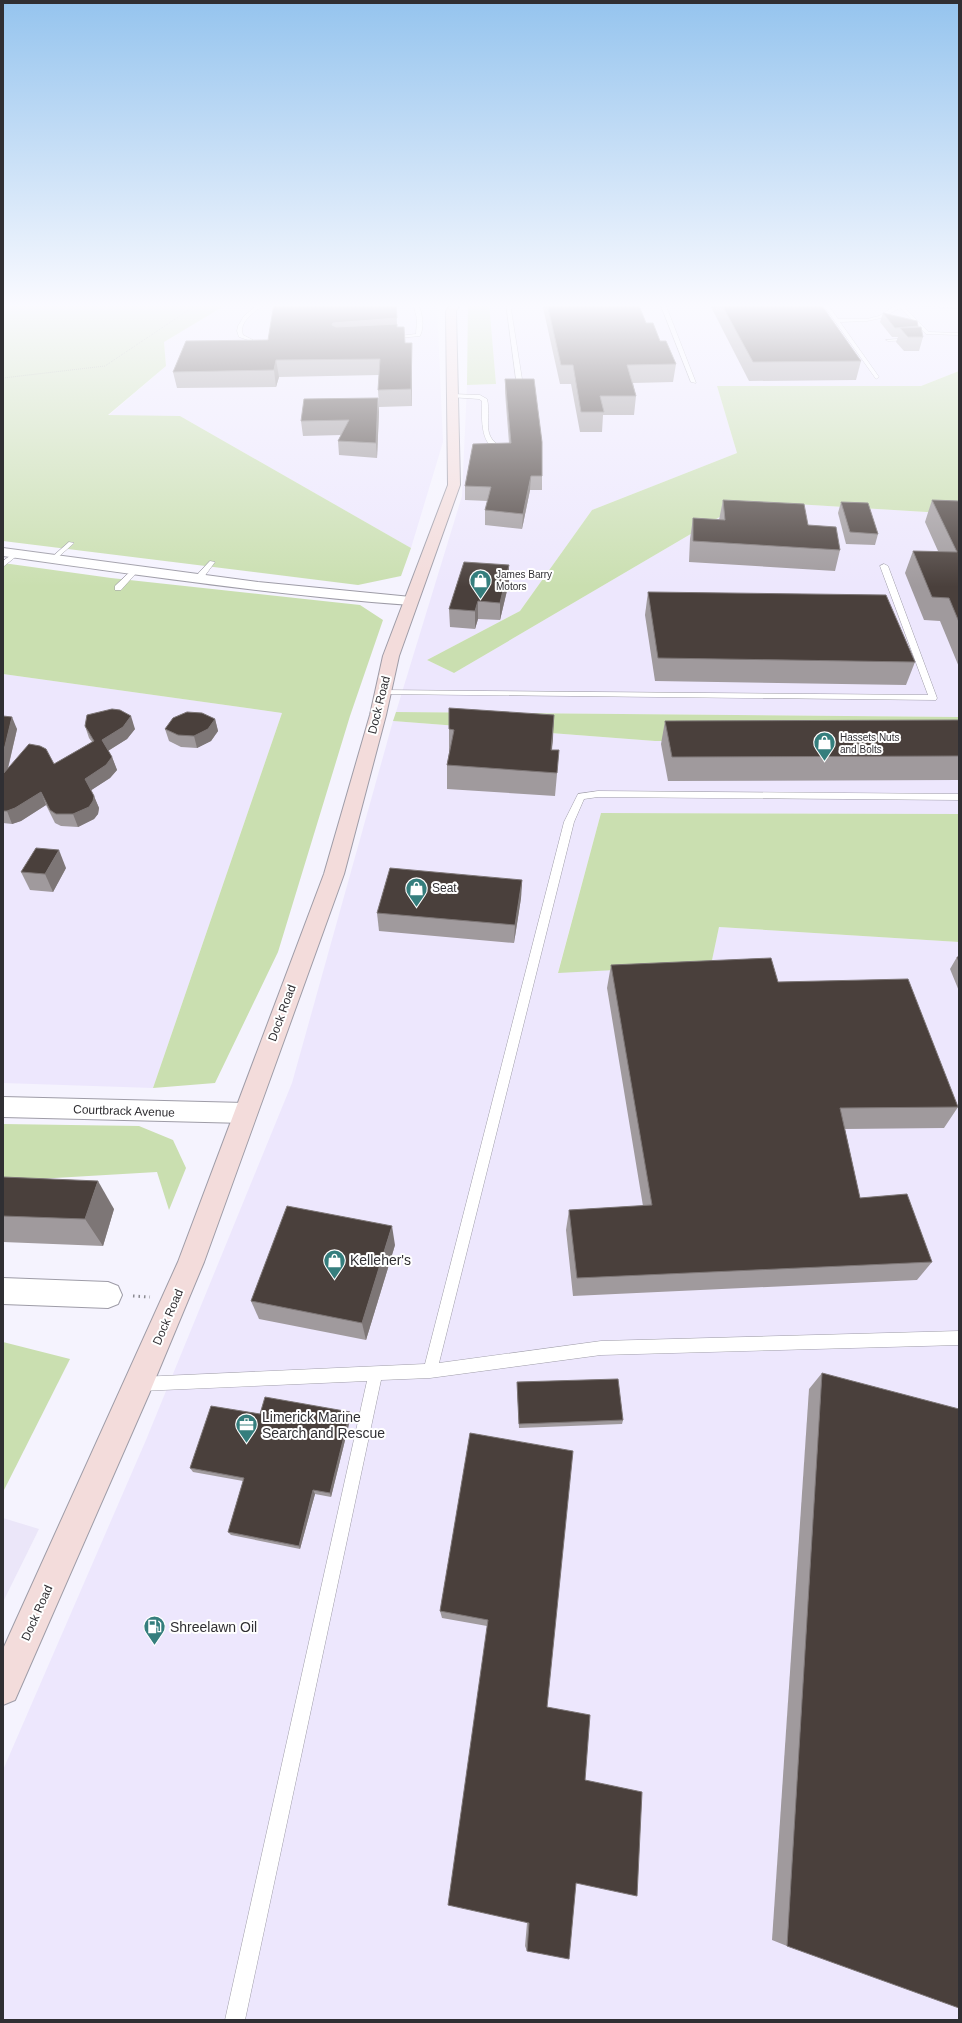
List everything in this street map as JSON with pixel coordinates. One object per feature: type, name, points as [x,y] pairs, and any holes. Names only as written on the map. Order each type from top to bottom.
[{"type":"main road","name":"Dock Road","points":[[7,1670],[139,1384],[194,1254],[334,874],[378,715],[391,656],[454,485],[452,397]]},
{"type":"street","points":[[9,553],[198,579],[362,598],[411,601]]},
{"type":"street","name":"Courtbrack Avenue","points":[[3,1107],[245,1113]]},
{"type":"street","points":[[3,1291],[108,1295]]},
{"type":"lane","points":[[481,397],[485,400],[485,426],[487,439],[494,446],[503,449]]},
{"type":"lane","points":[[54,559],[71,543]]},
{"type":"lane","points":[[3,565],[9,553]]},
{"type":"lane","points":[[198,579],[212,562]]},
{"type":"lane","points":[[382,692],[933,698],[884,566]]},
{"type":"lane","points":[[118,588],[135,570]]},
{"type":"lane","points":[[430,1371],[569,822],[581,796],[598,794],[959,797]]},
{"type":"lane","points":[[139,1384],[375,1375],[430,1371],[602,1348],[959,1338]]},
{"type":"lane","points":[[235,2020],[375,1375]]},
{"type":"path","points":[[108,1295],[175,1299]]},
{"type":"shaded area","points":[[130,397],[441,397],[443,442],[411,548],[180,416],[108,416]]},
{"type":"shaded area","points":[[466,397],[720,397],[737,453],[592,510],[520,611],[427,660],[454,673],[747,501],[959,514],[959,717],[396,712],[462,496]]},
{"type":"shaded area","points":[[3,674],[282,713],[153,1088],[3,1083]]},
{"type":"shaded area","points":[[393,721],[655,741],[959,740],[959,814],[601,813],[558,972],[711,965],[719,927],[959,942],[959,2020],[3,2020],[3,1770],[146,1440],[292,1083]]},
{"type":"shaded area","points":[[3,1518],[39,1529],[3,1602]]},
{"type":"green space","points":[[3,397],[129,397],[108,415],[180,416],[411,548],[401,576],[358,585],[3,541]]},
{"type":"green space","points":[[720,397],[959,397],[959,514],[747,501],[454,673],[427,660],[520,611],[592,510],[737,453]]},
{"type":"green space","points":[[3,563],[111,578],[360,605],[383,620],[350,716],[278,952],[215,1083],[153,1088],[282,713],[3,674]]},
{"type":"green space","points":[[396,712],[959,717],[959,740],[655,741],[393,721]]},
{"type":"green space","points":[[601,813],[959,814],[959,942],[719,927],[711,965],[558,973]]},
{"type":"green space","points":[[3,1124],[139,1126],[173,1140],[186,1168],[169,1210],[157,1172],[3,1181]]},
{"type":"green space","points":[[3,1342],[70,1359],[3,1492]]},
{"type":"building","points":[[507,397],[536,397],[542,442],[542,476],[531,476],[523,514],[485,510],[491,487],[465,486],[473,444],[511,443]]},
{"type":"building","points":[[579,397],[600,397],[604,412],[581,412]]},
{"type":"building","points":[[378,398],[376,443],[338,441],[349,420],[301,421],[304,399]]},
{"type":"building","points":[[723,500],[804,504],[808,525],[836,527],[840,550],[693,541],[693,518],[725,520]]},
{"type":"building","points":[[932,500],[959,501],[959,622],[949,598],[932,597],[913,551],[957,552]]},
{"type":"building","points":[[841,502],[868,503],[878,534],[850,532]]},
{"type":"building","points":[[464,562],[509,565],[500,603],[478,601],[475,611],[449,609]]},
{"type":"building","points":[[648,592],[886,595],[915,662],[658,658]]},
{"type":"building","points":[[449,708],[554,715],[551,750],[559,750],[557,773],[447,765],[454,730],[449,729]]},
{"type":"building","points":[[112,709],[120,710],[131,716],[123,727],[102,740],[112,757],[106,765],[85,779],[94,796],[89,807],[73,814],[56,814],[50,810],[41,792],[15,808],[3,811],[3,774],[29,744],[46,749],[54,764],[94,741],[85,726],[87,715]]},
{"type":"building","points":[[187,712],[202,713],[215,719],[208,729],[194,736],[178,735],[165,729],[173,718]]},
{"type":"building","points":[[3,716],[12,717],[3,754]]},
{"type":"building","points":[[959,720],[959,756],[672,757],[665,721]]},
{"type":"building","points":[[36,848],[59,850],[45,874],[21,872]]},
{"type":"building","points":[[390,868],[522,880],[515,925],[377,913]]},
{"type":"building","points":[[771,958],[778,982],[908,979],[958,1107],[840,1108],[860,1198],[907,1194],[932,1262],[577,1278],[569,1210],[652,1205],[611,965]]},
{"type":"building","points":[[3,1177],[98,1181],[85,1219],[3,1216]]},
{"type":"building","points":[[287,1206],[392,1226],[362,1323],[251,1301]]},
{"type":"building","points":[[822,1373],[959,1409],[959,2008],[787,1946]]},
{"type":"building","points":[[618,1379],[623,1420],[519,1424],[517,1382]]},
{"type":"building","points":[[265,1397],[350,1412],[330,1493],[313,1490],[299,1546],[228,1532],[244,1478],[190,1468],[211,1406],[260,1414]]},
{"type":"building","points":[[470,1433],[573,1451],[547,1707],[590,1715],[585,1780],[642,1792],[637,1896],[576,1883],[569,1959],[527,1951],[529,1923],[448,1905],[488,1620],[440,1611]]},
{"type":"place","name":"James Barry Motors","points":[[481,600]]},
{"type":"place","name":"Hassets Nuts and Bolts","points":[[824,762]]},
{"type":"place","name":"Seat","points":[[417,908]]},
{"type":"place","name":"Kelleher's","points":[[335,1280]]},
{"type":"place","name":"Limerick Marine Search and Rescue","points":[[247,1444]]},
{"type":"place","name":"Shreelawn Oil","points":[[155,1646]]}]
